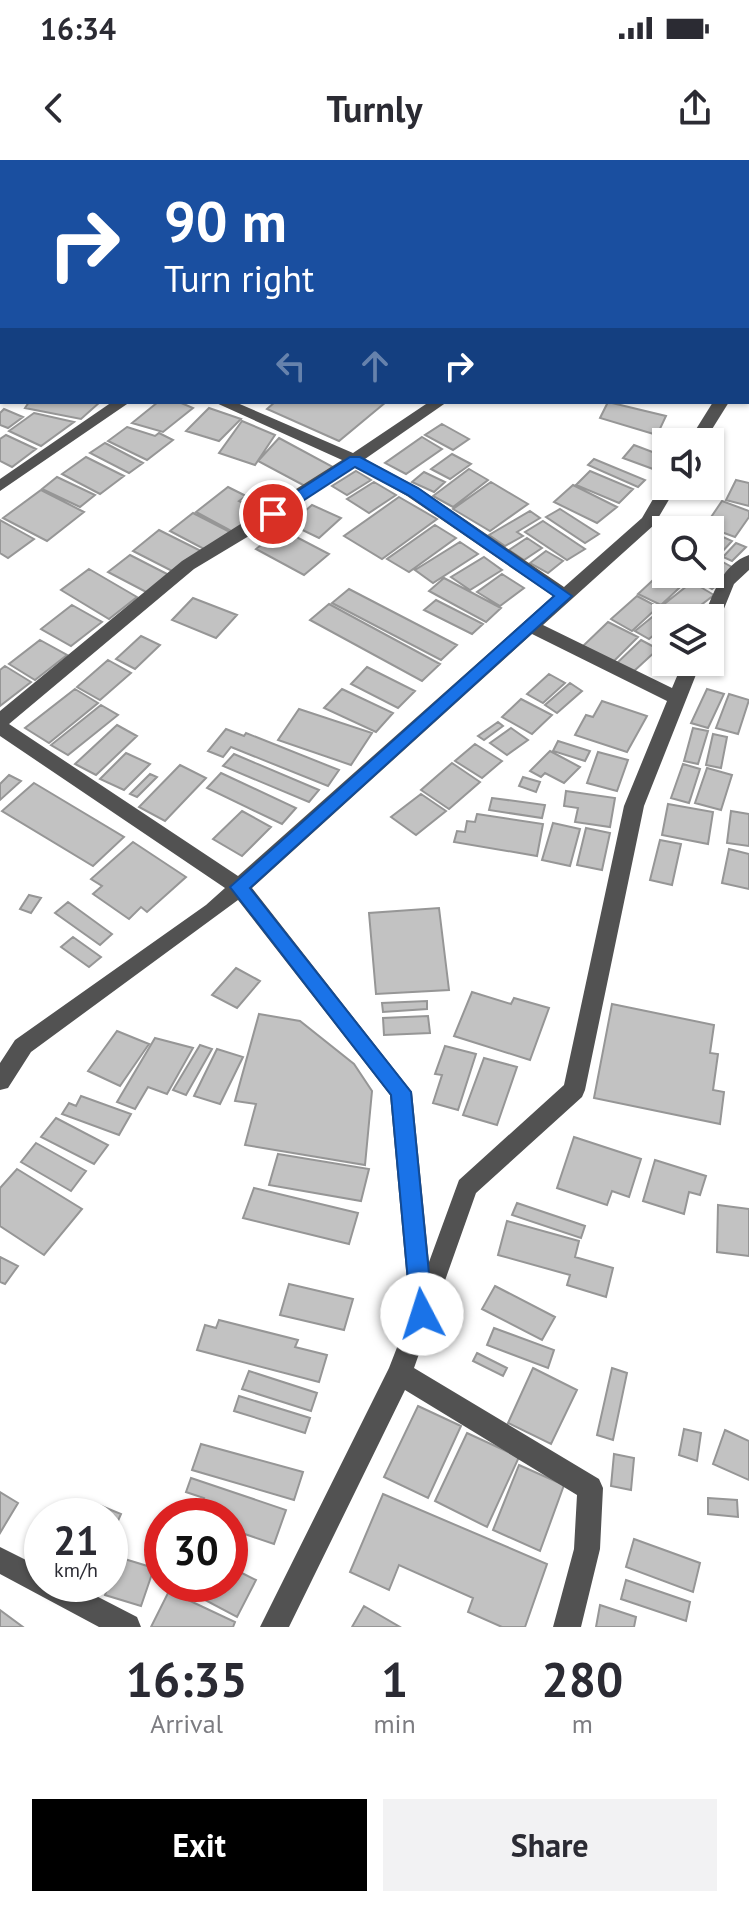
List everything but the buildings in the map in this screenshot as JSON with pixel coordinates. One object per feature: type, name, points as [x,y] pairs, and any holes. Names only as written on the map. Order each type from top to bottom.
[{"type":"street","points":[[0,486],[119,404]]},
{"type":"street","points":[[227,404],[355,460],[413,492],[565,596]]},
{"type":"street","points":[[422,1314],[401,1092],[239,887],[0,724],[188,565],[355,460],[436,404]]},
{"type":"street","points":[[705,428],[720,404]]},
{"type":"street","points":[[0,1081],[23,1046],[213,911],[648,521],[661,500]]},
{"type":"street","points":[[717,604],[727,581],[749,561]]},
{"type":"street","points":[[530,626],[677,698]]},
{"type":"street","points":[[274,1627],[296,1589],[400,1373],[467,1187],[574,1090],[634,806],[686,676]]},
{"type":"street","points":[[400,1373],[590,1488],[587,1549],[567,1627]]},
{"type":"street","points":[[0,1560],[24,1573]]},
{"type":"street","points":[[80,1602],[127,1627]]},
{"type":"route","points":[[273,514],[355,460],[413,492],[565,596],[239,887],[401,1092],[422,1314]]}]
